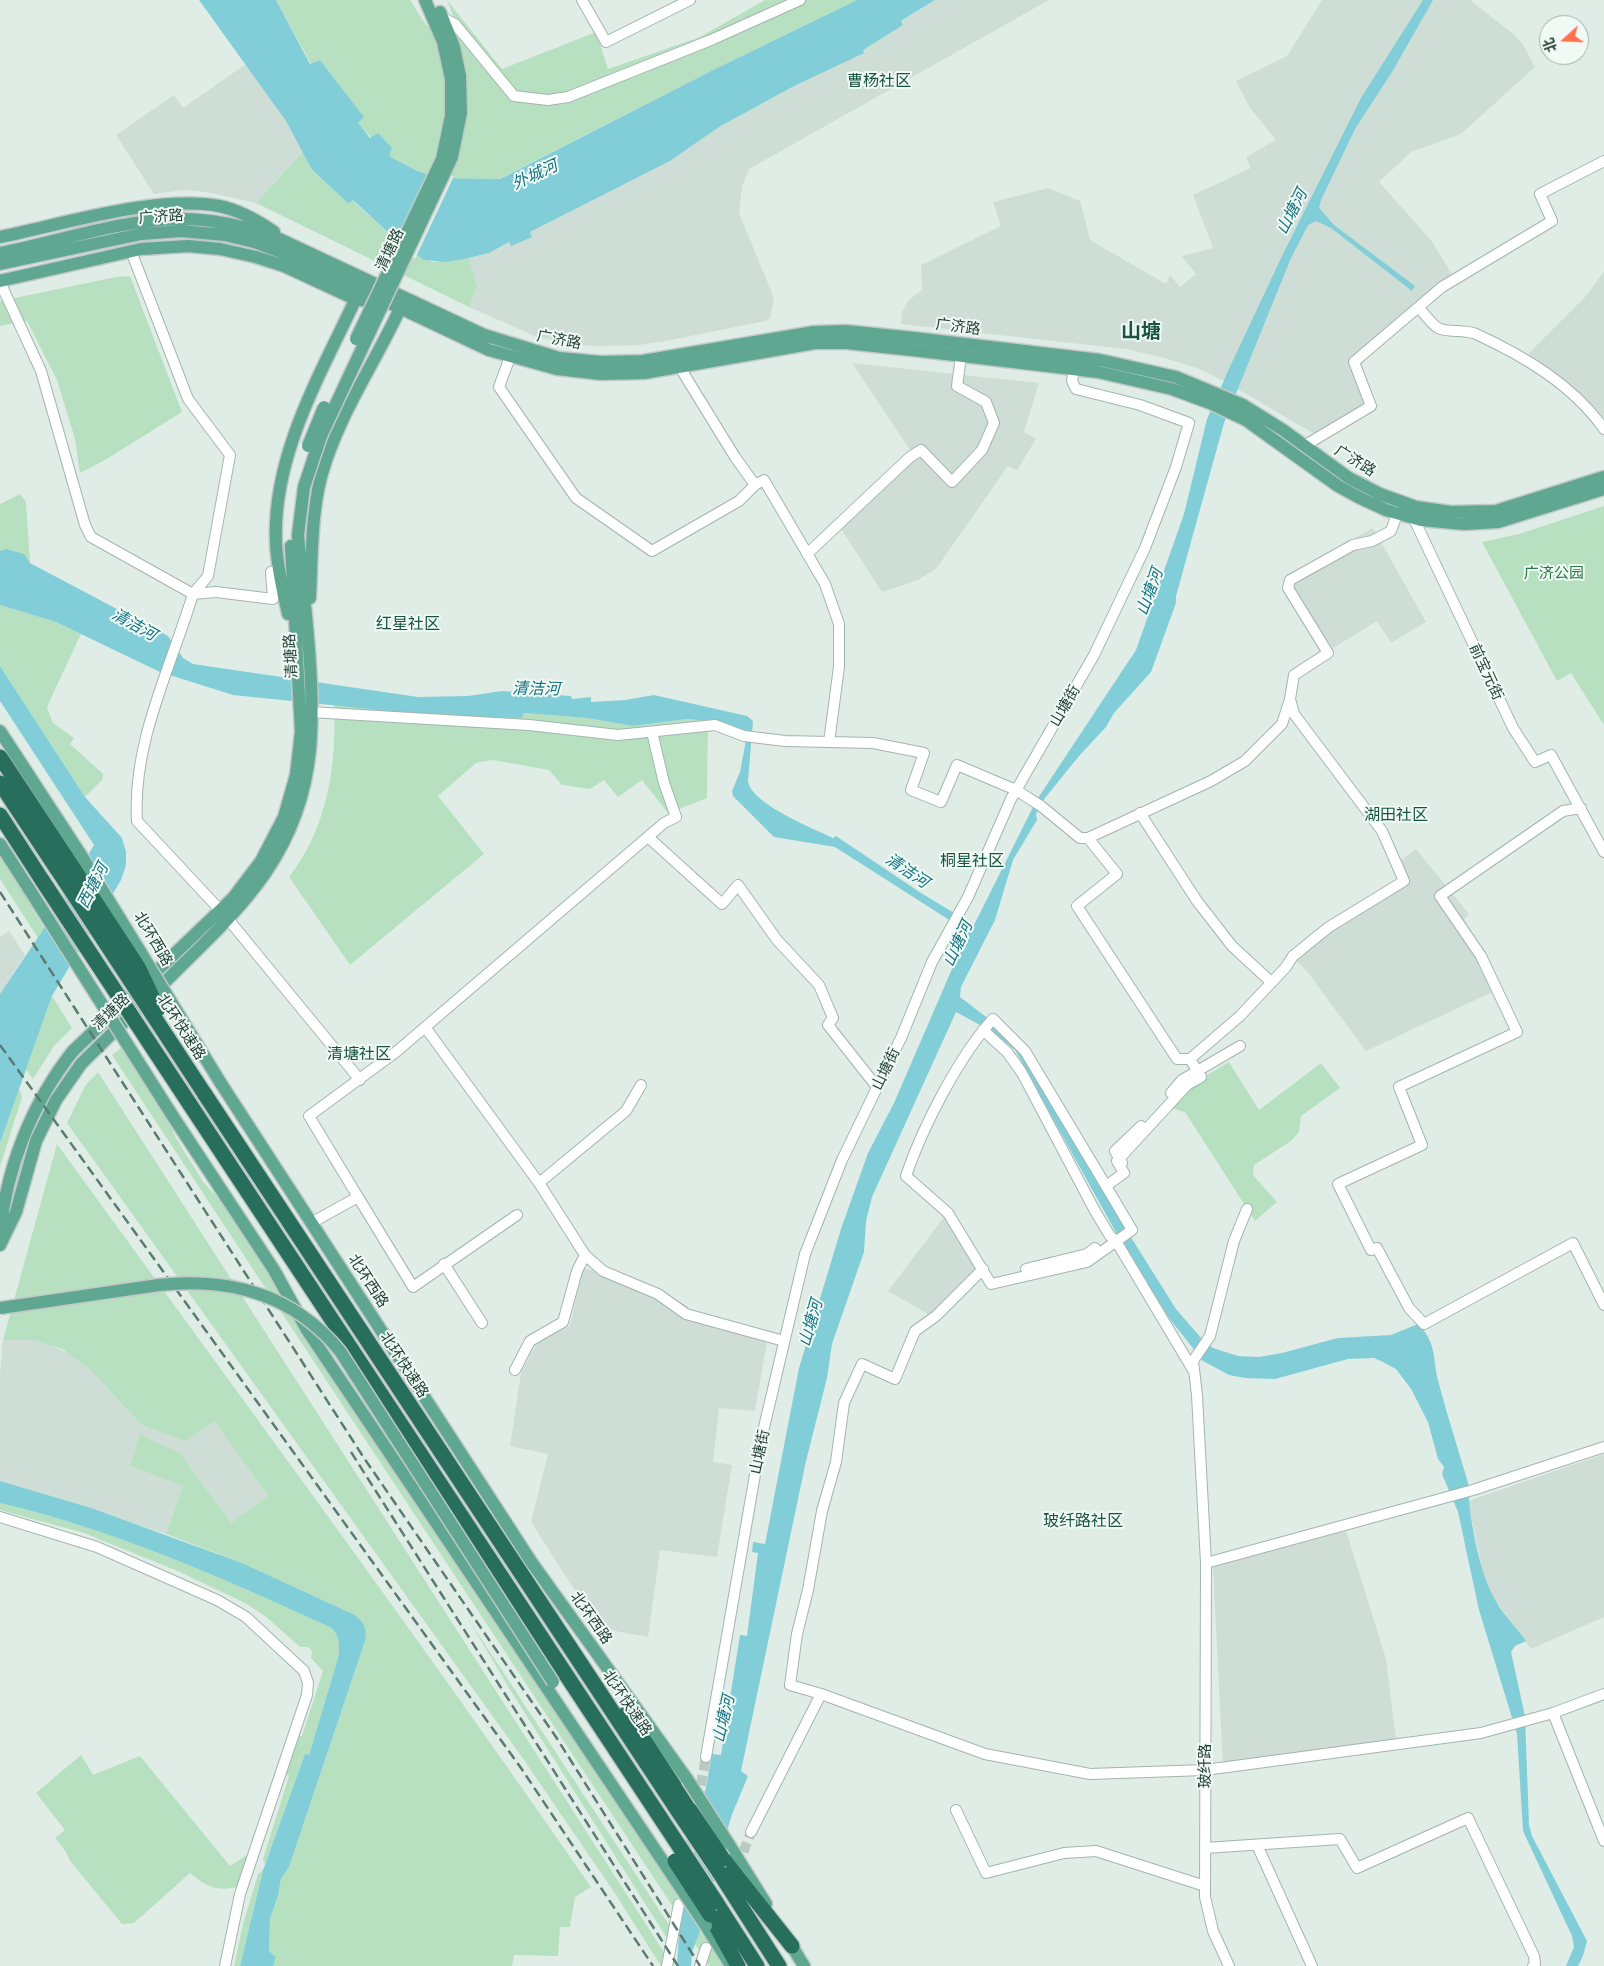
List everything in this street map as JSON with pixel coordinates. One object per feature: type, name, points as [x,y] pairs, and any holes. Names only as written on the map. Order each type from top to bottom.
[{"type":"highway","points":[[0,757],[68,860]]},
{"type":"highway","points":[[0,783],[68,860]]},
{"type":"highway","points":[[0,816],[633,1776],[676,1861],[711,1915],[738,1966]]},
{"type":"highway","name":"北环快速路","points":[[68,860],[138,967],[181,1058],[569,1649],[639,1733],[685,1812],[721,1866]]},
{"type":"highway","points":[[721,1866],[750,1920],[779,1966]]},
{"type":"highway","points":[[721,1866],[792,1946]]},
{"type":"highway","points":[[711,1915],[736,1932],[757,1966]]},
{"type":"main road","name":"清塘路","points":[[0,1245],[16,1212],[36,1141],[64,1086],[81,1064],[269,870],[292,825],[307,769],[307,708],[294,534],[299,476],[314,430],[444,153],[456,78],[454,46],[443,18],[430,1]]},
{"type":"main road","name":"清塘路","points":[[430,1],[456,78]]},
{"type":"main road","name":"广济路","points":[[0,237],[126,210],[173,204],[219,206],[262,223],[361,288]]},
{"type":"main road","name":"广济路","points":[[0,253],[121,226],[168,219],[196,219],[226,223],[257,231],[293,244]]},
{"type":"main road","name":"广济路","points":[[0,264],[129,236],[168,231],[195,231],[225,235],[254,242],[361,288]]},
{"type":"main road","name":"广济路","points":[[0,281],[131,251],[179,245],[233,251],[361,288],[404,302],[504,342],[541,354],[578,361],[609,363],[643,361],[800,333],[831,331],[914,338],[1176,377],[1215,392],[1252,410],[1342,488],[1450,524],[1498,522],[1604,489]]},
{"type":"main road","points":[[302,653],[279,572],[276,525],[282,482],[288,456],[301,417],[361,288]]},
{"type":"main road","name":"广济路","points":[[404,302],[489,350],[557,369],[591,374],[633,374],[784,347],[823,343],[846,343],[1074,369],[1121,370]]},
{"type":"main road","points":[[302,653],[321,478],[340,430],[404,302]]},
{"type":"main road","name":"广济路","points":[[1279,435],[1304,446],[1357,483],[1400,508]]},
{"type":"main road","name":"广济路","points":[[1415,513],[1496,511],[1604,477]]},
{"type":"main road","name":"北环西路","points":[[0,731],[68,860],[220,1082],[532,1562],[686,1779],[804,1966]]},
{"type":"main road","points":[[0,844],[172,1115],[274,1270],[307,1330],[626,1804],[676,1861]]},
{"type":"main road","name":"清塘路","points":[[0,1234],[3,1206],[24,1136],[35,1109],[55,1074],[73,1051],[225,915]]},
{"type":"main road","points":[[0,1308],[185,1283],[250,1291],[276,1300],[302,1314],[327,1336],[343,1357],[554,1682],[626,1804]]},
{"type":"main road","points":[[711,1915],[731,1966]]},
{"type":"street","points":[[582,0],[606,42],[690,0]]},
{"type":"street","points":[[443,18],[454,24],[514,96],[548,100],[568,97],[702,44],[800,0]]},
{"type":"street","points":[[1304,446],[1371,406],[1354,362],[1442,287],[1552,221],[1540,194],[1604,160]]},
{"type":"street","points":[[131,251],[188,399],[230,455],[208,576],[192,594],[144,745],[136,798],[137,821],[225,915],[360,1080]]},
{"type":"street","points":[[0,281],[41,371],[85,525],[91,537],[192,594],[216,592],[272,599],[271,572],[279,572]]},
{"type":"street","points":[[1419,308],[1438,328],[1473,333],[1516,354],[1556,379],[1591,412],[1604,429]]},
{"type":"street","points":[[807,554],[910,457],[921,450],[952,482],[982,450],[994,423],[986,402],[957,386],[961,356]]},
{"type":"street","points":[[510,357],[499,387],[545,456],[576,498],[613,522],[652,552],[739,501],[755,485],[764,480],[825,584],[839,624],[840,667],[829,742]]},
{"type":"street","points":[[679,366],[730,449],[755,485]]},
{"type":"street","name":"山塘街","points":[[706,1757],[761,1440],[804,1254],[842,1160],[901,1038],[932,962],[959,914],[1016,790],[1094,655],[1145,548],[1176,467],[1189,423],[1140,406],[1076,389],[1072,381],[1074,369]]},
{"type":"street","points":[[307,708],[530,725],[618,735],[715,725],[748,737],[785,741],[873,743],[924,753],[911,790],[941,802],[957,764],[1016,790],[1041,806],[1080,838],[1088,838],[1211,781],[1245,761],[1282,724],[1290,700],[1294,675],[1328,653],[1288,588],[1290,580],[1353,545],[1372,541],[1391,531],[1400,508]]},
{"type":"street","name":"前宝元街","points":[[1415,513],[1513,728],[1534,762],[1551,755],[1581,808]]},
{"type":"street","points":[[1088,838],[1117,874],[1076,906],[1177,1059],[1190,1059],[1240,1016],[1293,956],[1329,928],[1404,881],[1382,831],[1294,714],[1290,700]]},
{"type":"street","points":[[517,1215],[413,1287],[309,1116],[360,1080],[426,1027],[648,837],[676,817],[664,783],[652,732]]},
{"type":"street","points":[[1604,852],[1581,808],[1563,811],[1440,896],[1481,956],[1517,1032],[1399,1087],[1422,1145],[1338,1184],[1371,1250],[1377,1248],[1409,1308],[1424,1324],[1573,1243],[1604,1305]]},
{"type":"street","points":[[1140,813],[1197,901],[1232,946],[1271,982]]},
{"type":"street","points":[[648,837],[722,904],[738,885],[777,940],[819,985],[833,1018],[828,1025],[877,1087]]},
{"type":"street","points":[[995,1280],[1087,1254],[1114,1239],[1130,1232],[1132,1229],[1107,1183],[1025,1050],[992,1020],[984,1029],[935,1109],[906,1176],[948,1213],[991,1284],[1087,1262],[1114,1239]]},
{"type":"street","points":[[426,1027],[539,1183],[585,1255],[603,1271],[658,1294],[686,1314],[784,1341]]},
{"type":"street","points":[[984,1029],[1008,1052],[1022,1073],[1114,1239],[1193,1365],[1210,1336],[1234,1241],[1247,1209]]},
{"type":"street","points":[[1107,1183],[1126,1168],[1115,1151],[1154,1113],[1182,1080],[1240,1046]]},
{"type":"street","points":[[1107,1183],[1124,1174],[1117,1161],[1187,1085],[1201,1077],[1190,1059]]},
{"type":"street","points":[[539,1183],[626,1111],[641,1085]]},
{"type":"street","points":[[311,1223],[358,1196]]},
{"type":"street","points":[[515,1370],[530,1341],[563,1322],[578,1271],[585,1255]]},
{"type":"street","points":[[444,1264],[482,1324]]},
{"type":"street","points":[[983,1270],[936,1316],[916,1331],[895,1379],[862,1364],[844,1403],[836,1462],[822,1511],[808,1590],[797,1634],[790,1685],[821,1694],[985,1754],[1090,1774],[1205,1770],[1481,1733],[1528,1718],[1553,1713],[1604,1694]]},
{"type":"street","name":"玻纤路","points":[[1193,1365],[1197,1395],[1206,1563],[1205,1897],[1213,1931],[1228,1966]]},
{"type":"street","points":[[1206,1563],[1473,1490],[1604,1447]]},
{"type":"street","points":[[0,1517],[97,1547],[217,1600],[252,1622],[304,1671],[308,1683],[307,1695],[240,1894],[226,1966]]},
{"type":"street","points":[[752,1832],[821,1694]]},
{"type":"street","points":[[1553,1713],[1604,1841]]},
{"type":"street","points":[[956,1810],[986,1873],[1064,1853],[1096,1851],[1205,1886]]},
{"type":"street","points":[[1205,1848],[1340,1840],[1357,1868],[1468,1818],[1534,1956],[1536,1964],[1533,1966]]},
{"type":"street","points":[[1257,1844],[1312,1966]]},
{"type":"street","points":[[667,1966],[679,1904]]},
{"type":"street","points":[[700,1966],[706,1948]]},
{"type":"shaded area","points":[[935,0],[1049,0],[749,169],[742,186],[739,213],[774,298],[770,318],[765,321],[671,340],[639,345],[599,346],[580,345],[537,337],[469,307],[477,287],[469,258],[489,253],[509,242],[532,237],[530,232],[670,161],[719,127],[794,86],[863,53],[862,50],[903,25],[901,22]]},
{"type":"shaded area","points":[[1322,0],[1470,0],[1522,43],[1535,67],[1461,134],[1411,152],[1379,182],[1431,240],[1455,279],[1354,361],[1371,406],[1318,436],[1224,381],[1197,368],[1161,357],[1126,349],[901,324],[902,312],[909,300],[922,290],[921,265],[1001,226],[993,202],[1048,188],[1080,201],[1090,240],[1166,284],[1170,275],[1180,287],[1196,274],[1182,256],[1213,248],[1193,195],[1251,168],[1246,157],[1276,140],[1250,108],[1236,81],[1287,56]]},
{"type":"shaded area","points":[[246,64],[286,121],[303,152],[256,203],[206,192],[184,190],[154,194],[116,135],[174,95],[183,108]]},
{"type":"shaded area","points":[[1604,271],[1604,418],[1531,358],[1529,353],[1586,296]]},
{"type":"shaded area","points":[[852,363],[1039,383],[1024,432],[1036,439],[1017,470],[1008,466],[936,569],[918,580],[882,592],[841,529],[865,494],[910,450]]},
{"type":"shaded area","points":[[1373,528],[1426,622],[1391,643],[1377,621],[1333,648],[1293,590],[1296,579],[1358,545],[1354,538]]},
{"type":"shaded area","points":[[1416,849],[1469,914],[1464,919],[1501,988],[1366,1051],[1306,970],[1293,958],[1328,931],[1409,881],[1397,863]]},
{"type":"shaded area","points":[[9,931],[25,955],[0,994],[0,937]]},
{"type":"shaded area","points":[[944,1217],[983,1273],[937,1319],[888,1291]]},
{"type":"shaded area","points":[[583,1268],[630,1280],[688,1306],[686,1316],[768,1335],[755,1411],[719,1408],[713,1462],[732,1465],[717,1557],[660,1550],[648,1637],[599,1628],[531,1522],[548,1454],[510,1446],[521,1373],[538,1341],[570,1326]]},
{"type":"shaded area","points":[[3,1340],[34,1340],[47,1343],[77,1358],[91,1370],[214,1421],[268,1496],[231,1523],[180,1453],[140,1434],[130,1466],[183,1486],[166,1534],[0,1481],[0,1375]]},
{"type":"shaded area","points":[[1604,1454],[1604,1617],[1531,1649],[1493,1597],[1485,1581],[1468,1501]]},
{"type":"shaded area","points":[[1346,1531],[1386,1659],[1397,1747],[1223,1767],[1213,1567]]},
{"type":"green space","points":[[276,0],[410,0],[427,26],[457,27],[447,0],[502,69],[596,32],[608,69],[700,37],[765,0],[857,0],[713,70],[499,179],[439,178],[417,171],[389,156],[357,123],[364,117],[320,60],[311,64]]},
{"type":"green space","points":[[303,152],[312,171],[350,204],[352,200],[395,239],[432,262],[469,258],[477,287],[469,307],[256,203]]},
{"type":"green space","points":[[130,276],[182,412],[105,460],[80,473],[75,439],[57,380],[27,321],[0,326],[0,301],[116,277]]},
{"type":"green space","points":[[20,494],[26,502],[30,563],[16,554],[0,551],[0,504]]},
{"type":"green space","name":"广济公园","points":[[1604,506],[1604,725],[1571,673],[1557,681],[1482,542],[1519,534]]},
{"type":"green space","points":[[0,605],[56,622],[81,634],[47,707],[53,723],[74,738],[70,744],[103,774],[103,779],[85,797],[0,666]]},
{"type":"green space","points":[[334,705],[482,718],[522,718],[523,713],[587,718],[633,726],[687,719],[708,721],[707,798],[668,813],[642,780],[618,797],[604,780],[590,789],[562,785],[549,770],[493,760],[476,763],[438,796],[484,854],[350,965],[289,877],[302,858],[312,838],[327,796],[334,750]]},
{"type":"green space","points":[[0,853],[44,928],[38,938],[0,879]]},
{"type":"green space","points":[[52,996],[72,1028],[54,1046],[33,1079],[26,1070]]},
{"type":"green space","points":[[122,1047],[167,1117],[176,1138],[204,1183],[229,1209],[303,1330],[614,1801],[627,1812],[678,1893],[675,1910],[112,1055]]},
{"type":"green space","points":[[1229,1062],[1259,1110],[1321,1063],[1340,1088],[1301,1116],[1299,1132],[1291,1141],[1254,1165],[1253,1175],[1277,1202],[1255,1221],[1185,1112],[1170,1108],[1189,1086]]},
{"type":"green space","points":[[98,1072],[667,1957],[665,1966],[661,1966],[614,1892],[524,1760],[67,1123],[85,1086]]},
{"type":"green space","points":[[19,1088],[22,1097],[0,1167],[0,1143]]},
{"type":"green space","points":[[57,1144],[393,1607],[591,1887],[575,1897],[570,1927],[560,1927],[558,1956],[514,1955],[512,1966],[273,1966],[276,1957],[269,1951],[270,1919],[278,1896],[281,1879],[289,1867],[365,1641],[366,1630],[361,1620],[355,1615],[242,1563],[166,1534],[183,1486],[130,1466],[140,1434],[180,1453],[231,1523],[268,1496],[214,1421],[186,1441],[142,1425],[91,1370],[62,1349],[34,1340],[3,1340]]},
{"type":"green space","points":[[0,1503],[43,1514],[127,1541],[210,1574],[333,1628],[339,1642],[338,1658],[309,1755],[305,1754],[265,1864],[263,1859],[289,1776],[284,1773],[297,1735],[302,1736],[323,1671],[311,1658],[312,1651],[308,1647],[300,1647],[265,1616],[247,1604],[180,1572],[84,1533],[0,1510]]},
{"type":"green space","points":[[467,1617],[673,1931],[670,1943],[509,1688]]},
{"type":"green space","points":[[81,1755],[93,1775],[140,1756],[230,1866],[247,1855],[237,1887],[223,1889],[212,1887],[190,1873],[134,1923],[122,1924],[70,1861],[66,1852],[55,1838],[65,1830],[36,1793]]},
{"type":"green space","points":[[263,1870],[240,1966],[234,1966],[243,1924],[258,1874]]},
{"type":"green space","points":[[700,1931],[723,1966],[709,1966],[695,1944]]},
{"type":"water","name":"外城河","points":[[199,0],[276,0],[310,64],[320,60],[364,117],[358,123],[370,138],[378,133],[392,148],[389,156],[417,171],[439,178],[500,179],[713,70],[857,0],[935,0],[901,21],[903,25],[863,50],[864,53],[794,86],[719,127],[670,161],[530,232],[532,237],[511,246],[509,242],[489,253],[447,262],[424,260],[395,239],[353,200],[349,204],[312,170],[286,121]]},
{"type":"water","name":"清洁河","points":[[1423,0],[1433,0],[1392,72],[1355,129],[1319,208],[1334,225],[1415,286],[1412,291],[1331,228],[1316,221],[1308,225],[1291,258],[1224,423],[1176,596],[1176,603],[1151,672],[1114,713],[1106,727],[1079,756],[1045,798],[1036,814],[1037,820],[1013,860],[995,920],[961,987],[960,997],[998,1026],[1016,1043],[1127,1231],[1176,1309],[1202,1339],[1213,1348],[1238,1356],[1259,1357],[1338,1338],[1391,1335],[1418,1324],[1429,1338],[1439,1384],[1469,1486],[1472,1525],[1487,1584],[1503,1612],[1526,1641],[1515,1646],[1511,1652],[1525,1716],[1529,1825],[1532,1836],[1587,1941],[1583,1956],[1578,1966],[1566,1966],[1574,1947],[1572,1936],[1523,1831],[1517,1734],[1479,1610],[1458,1512],[1442,1474],[1444,1467],[1438,1459],[1428,1422],[1411,1389],[1396,1369],[1374,1358],[1348,1359],[1275,1379],[1245,1378],[1229,1375],[1203,1361],[1169,1318],[1119,1238],[1015,1050],[993,1032],[956,1012],[872,1197],[866,1221],[864,1252],[832,1344],[827,1378],[806,1461],[741,1771],[748,1776],[731,1817],[702,1926],[692,1952],[691,1966],[677,1966],[680,1917],[684,1907],[712,1754],[721,1755],[740,1635],[747,1636],[758,1553],[752,1552],[753,1542],[765,1544],[799,1368],[841,1229],[868,1153],[894,1103],[968,932],[835,847],[774,837],[733,796],[732,791],[740,772],[746,740],[708,721],[687,719],[633,726],[587,718],[524,713],[522,718],[447,717],[233,695],[160,672],[56,622],[0,605],[0,551],[6,549],[24,554],[30,563],[168,636],[183,658],[193,664],[418,697],[468,696],[502,691],[571,696],[572,699],[591,697],[591,702],[625,700],[654,695],[747,716],[753,721],[748,781],[751,789],[759,798],[798,822],[833,838],[836,836],[921,893],[974,925],[1036,801],[1136,650],[1184,514],[1207,419],[1228,371],[1283,254],[1361,98]]},
{"type":"water","name":"西塘河","points":[[0,666],[85,797],[122,838],[126,852],[126,865],[121,880],[52,996],[0,1143],[0,994],[41,933],[94,845],[0,701]]},
{"type":"water","points":[[0,1481],[91,1508],[242,1563],[355,1615],[363,1623],[366,1630],[365,1641],[289,1867],[281,1879],[278,1896],[270,1919],[269,1951],[276,1957],[273,1966],[240,1966],[263,1870],[305,1754],[309,1755],[338,1658],[339,1642],[335,1631],[292,1610],[169,1557],[85,1527],[0,1503]]},
{"type":"pier","points":[[429,172],[439,176],[454,176],[415,259],[395,242]]},
{"type":"tunnel","points":[[698,1800],[706,1757]]},
{"type":"tunnel","points":[[687,1862],[693,1829]]},
{"type":"tunnel","points":[[738,1866],[751,1832]]},
{"type":"railway","points":[[0,892],[364,1458],[556,1737],[700,1966]]},
{"type":"railway","points":[[0,1045],[521,1768],[653,1966]]},
{"type":"railway","points":[[351,1452],[678,1966]]},
{"type":"district","name":"曹杨社区","points":[[879,81]]},
{"type":"district","name":"山塘","points":[[1141,332]]},
{"type":"district","name":"红星社区","points":[[408,624]]},
{"type":"district","name":"湖田社区","points":[[1396,815]]},
{"type":"district","name":"桐星社区","points":[[972,861]]},
{"type":"district","name":"清塘社区","points":[[359,1054]]},
{"type":"district","name":"玻纤路社区","points":[[1083,1521]]},
{"type":"water label","name":"山塘河","points":[[1292,212]]},
{"type":"water label","name":"山塘河","points":[[1150,592]]},
{"type":"water label","name":"山塘河","points":[[958,944]]},
{"type":"water label","name":"山塘河","points":[[811,1323]]},
{"type":"water label","name":"山塘河","points":[[724,1719]]}]
